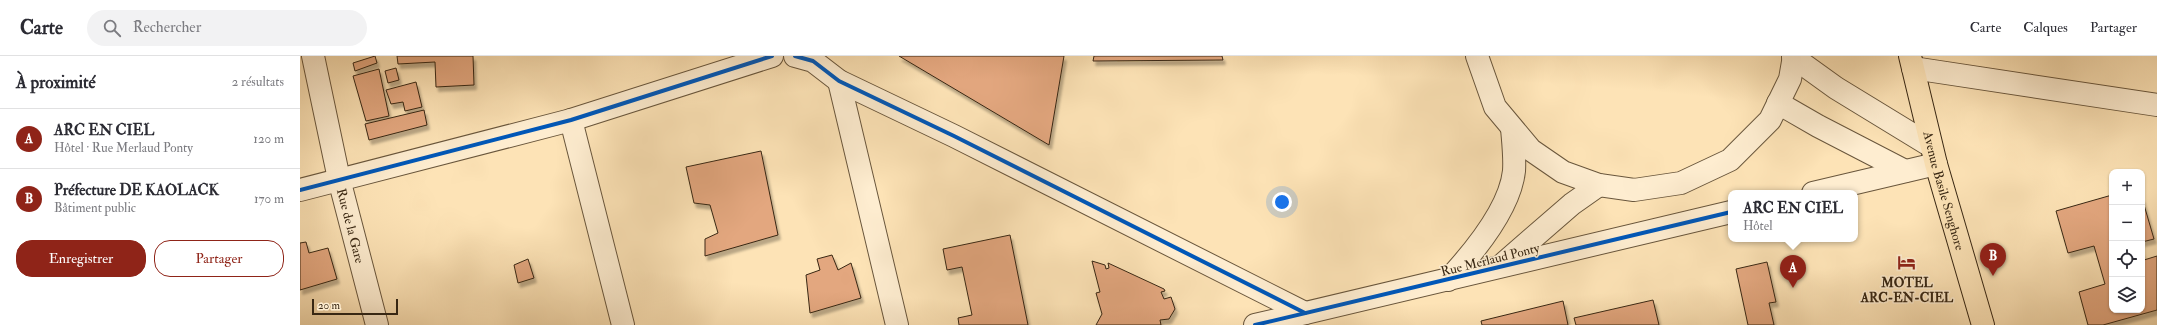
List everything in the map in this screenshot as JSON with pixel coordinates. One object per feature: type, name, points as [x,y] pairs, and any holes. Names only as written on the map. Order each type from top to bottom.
[{"type":"highway","name":"Avenue Basile Senghore","points":[[1912,62],[1934,155],[1983,325]]},
{"type":"street","name":"Rue de la Gare","points":[[313,56],[339,179],[377,325]]},
{"type":"street","points":[[300,190],[571,120],[772,56]]},
{"type":"street","points":[[795,56],[813,61],[839,80],[954,136],[1306,319]]},
{"type":"street","points":[[1477,56],[1495,107],[1531,150],[1563,172],[1599,186],[1634,190],[1681,183],[1730,160],[1770,120],[1790,79],[1794,57],[1836,88],[1934,155],[1905,171],[1826,190]]},
{"type":"street","points":[[1912,62],[2157,105]]},
{"type":"street","points":[[839,80],[897,325]]},
{"type":"street","points":[[1778,103],[1818,126],[1905,171]]},
{"type":"street","points":[[571,120],[622,325]]},
{"type":"street","points":[[1448,280],[1467,259],[1505,201],[1514,171],[1512,128]]},
{"type":"street","points":[[1498,267],[1526,246],[1572,204],[1599,186]]},
{"type":"street","name":"Rue Merlaud Ponty","points":[[1255,325],[1306,319],[1498,267],[1728,213]]},
{"type":"building","points":[[375,56],[377,63],[355,71],[353,63]]},
{"type":"building","points":[[397,56],[473,56],[474,85],[436,87],[435,62],[398,64]]},
{"type":"building","points":[[899,56],[1064,56],[1049,145]]},
{"type":"building","points":[[1094,56],[1222,56],[1223,60],[1093,61]]},
{"type":"building","points":[[396,68],[399,80],[388,83],[385,71]]},
{"type":"building","points":[[379,69],[389,116],[366,121],[353,76]]},
{"type":"building","points":[[416,82],[422,107],[405,111],[403,102],[391,104],[386,90]]},
{"type":"building","points":[[424,110],[427,125],[369,140],[365,124]]},
{"type":"building","points":[[761,151],[778,235],[705,256],[705,239],[718,233],[710,205],[694,203],[686,167]]},
{"type":"building","points":[[2109,196],[2109,313],[2145,313],[2145,260],[2157,256],[2157,310],[2103,325],[2088,325],[2079,292],[2105,284],[2094,246],[2068,253],[2056,211]]},
{"type":"building","points":[[2145,208],[2154,239],[2145,241]]},
{"type":"building","points":[[1010,235],[1028,325],[959,325],[958,318],[972,315],[962,267],[947,270],[943,249]]},
{"type":"building","points":[[306,242],[309,253],[328,248],[337,279],[300,290],[300,243]]},
{"type":"building","points":[[832,255],[838,270],[851,263],[861,298],[810,313],[806,275],[820,270],[817,259]]},
{"type":"building","points":[[528,259],[534,278],[518,283],[514,265]]},
{"type":"building","points":[[1092,261],[1105,265],[1106,269],[1109,268],[1108,263],[1164,289],[1165,291],[1161,292],[1164,299],[1171,297],[1175,309],[1169,319],[1160,320],[1161,325],[1096,325],[1102,314],[1096,293],[1100,292]]},
{"type":"building","points":[[1767,262],[1776,302],[1769,303],[1774,325],[1748,325],[1736,269]]},
{"type":"building","points":[[1653,300],[1659,325],[1576,325],[1574,318]]},
{"type":"building","points":[[1563,301],[1568,325],[1482,325],[1481,321]]},
{"type":"cycle path","points":[[300,190],[571,120],[772,56]]},
{"type":"cycle path","points":[[795,56],[813,61],[839,81],[954,136],[1305,313]]},
{"type":"cycle path","points":[[1255,325],[1728,213]]},
{"type":"place","name":"MOTEL ARC-EN-CIEL","points":[[1907,263]]},
{"type":"place","name":"Préfecture DE KAOLACK","points":[[1993,276]]},
{"type":"place","name":"ARC EN CIEL","points":[[1793,288]]}]
